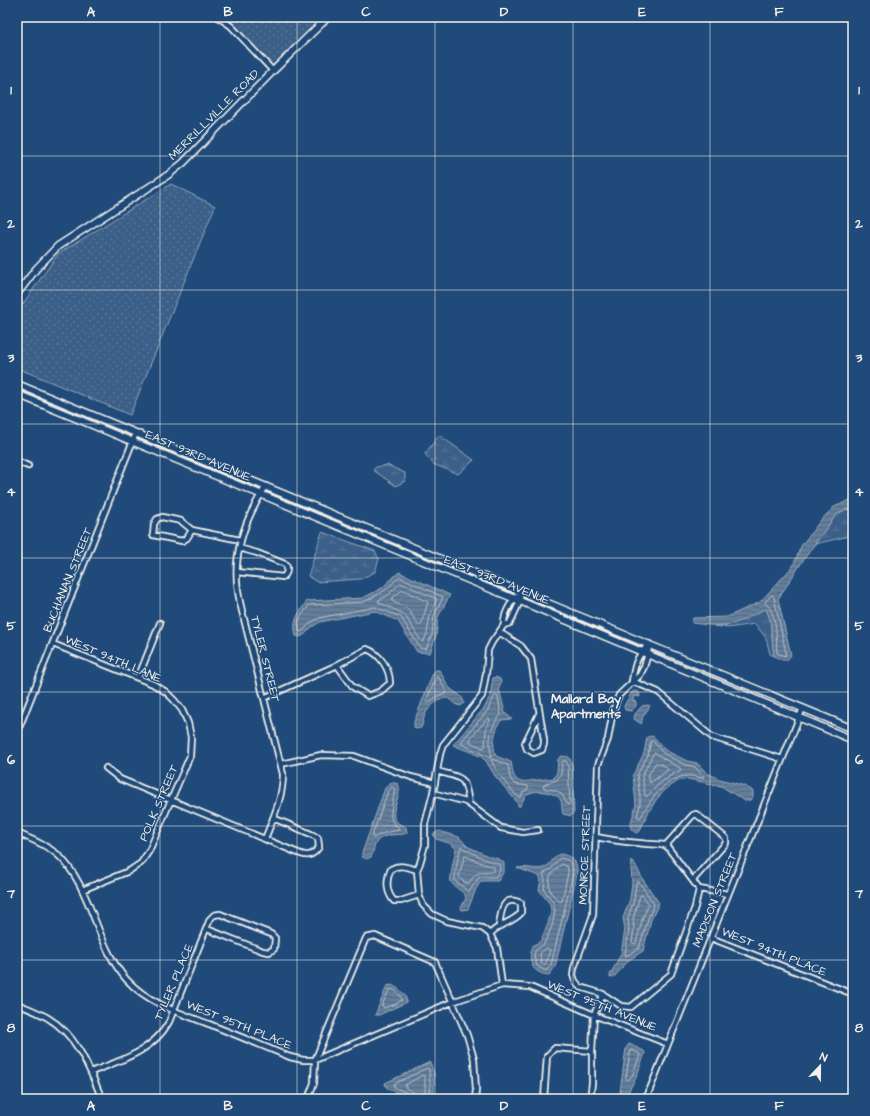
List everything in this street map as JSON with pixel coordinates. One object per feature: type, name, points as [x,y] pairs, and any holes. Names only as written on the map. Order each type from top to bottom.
[{"type":"street","points":[[218,17],[231,26],[273,71]]},
{"type":"street","name":"MERRILLVILLE ROAD","points":[[17,294],[36,268],[58,246],[183,164],[273,71],[328,17]]},
{"type":"street","name":"EAST 93RD AVENUE","points":[[17,384],[853,728]]},
{"type":"street","name":"EAST 93RD AVENUE","points":[[17,394],[853,740]]},
{"type":"street","name":"BUCHANAN STREET","points":[[17,733],[136,433]]},
{"type":"street","points":[[17,461],[28,466]]},
{"type":"street","name":"TYLER STREET","points":[[264,839],[280,799],[283,786],[283,774],[239,596],[237,572],[240,540],[254,505],[266,486]]},
{"type":"street","points":[[192,530],[187,538],[182,541],[153,535],[156,519],[162,517],[181,521],[192,530],[240,540]]},
{"type":"street","points":[[237,572],[283,577],[287,570],[285,564],[239,548]]},
{"type":"street","points":[[502,985],[497,948],[490,934],[482,928],[447,921],[432,914],[423,905],[419,895],[416,870],[420,863],[425,845],[425,824],[433,793],[442,745],[482,696],[488,650],[504,625],[510,623],[520,591]]},
{"type":"street","points":[[504,625],[503,620],[517,600]]},
{"type":"street","points":[[138,678],[160,624]]},
{"type":"street","points":[[499,632],[521,646],[531,659],[540,714],[544,744],[541,751],[534,753],[527,749],[525,743],[540,714]]},
{"type":"street","name":"WEST 94TH LANE","points":[[53,644],[138,678],[166,692]]},
{"type":"street","points":[[649,644],[635,662],[632,681],[658,692],[712,736],[782,759]]},
{"type":"street","name":"MONROE STREET","points":[[649,644],[648,654],[640,675],[632,681],[619,696],[616,702],[608,739],[598,765],[593,915],[574,968],[573,975],[575,981],[580,987],[603,994],[621,1006],[631,1007],[671,974],[695,908],[699,889]]},
{"type":"street","points":[[264,698],[337,665],[367,649],[375,652],[385,665],[390,678],[390,683],[381,691],[368,696],[352,687],[337,665]]},
{"type":"street","name":"POLK STREET","points":[[82,890],[129,871],[141,862],[156,839],[190,756],[191,737],[188,722],[182,710],[166,692]]},
{"type":"street","name":"MADISON STREET","points":[[646,1099],[803,708]]},
{"type":"street","points":[[281,764],[321,755],[354,756],[411,777],[435,783]]},
{"type":"street","points":[[106,768],[120,779],[264,839],[304,855],[314,854],[319,847],[318,838],[273,818]]},
{"type":"street","points":[[437,771],[464,780],[467,788],[469,804]]},
{"type":"street","points":[[433,793],[466,802],[501,828],[523,832],[538,830]]},
{"type":"street","points":[[666,845],[693,815],[696,814],[726,838],[726,843],[693,880]]},
{"type":"street","name":"WEST 95TH PLACE","points":[[17,833],[36,841],[57,854],[73,873],[116,966],[127,980],[138,990],[152,1000],[174,1010],[290,1057],[303,1060],[315,1060],[452,1002],[502,985],[530,987]]},
{"type":"street","points":[[596,837],[616,842],[666,845]]},
{"type":"street","points":[[666,845],[699,889],[728,894]]},
{"type":"street","points":[[416,870],[404,866],[396,866],[391,869],[387,884],[389,895],[394,901],[400,901],[419,895]]},
{"type":"street","points":[[490,934],[498,926],[517,918],[522,913],[521,904],[514,900],[508,900],[504,904],[498,926]]},
{"type":"street","name":"TYLER PLACE","points":[[91,1072],[148,1047],[164,1030],[174,1010],[207,929],[210,918],[214,915],[220,914],[271,934],[275,938],[274,949],[269,952],[263,952],[207,929]]},
{"type":"street","points":[[308,1099],[314,1082],[315,1060],[366,938],[375,936],[435,962],[468,1035],[474,1059],[476,1090],[475,1099]]},
{"type":"street","name":"WEST 94TH PLACE","points":[[711,938],[853,994]]},
{"type":"street","name":"WEST 95TH AVENUE","points":[[530,987],[594,1015],[668,1044]]},
{"type":"street","points":[[590,1099],[592,1083],[594,1015],[603,994]]},
{"type":"street","points":[[17,1004],[47,1018],[60,1026],[78,1047],[91,1072],[102,1099]]},
{"type":"street","points":[[544,1099],[547,1056],[555,1048],[592,1051]]},
{"type":"green space","points":[[216,17],[328,17],[273,71],[231,26]]},
{"type":"green space","points":[[171,184],[215,206],[130,415],[17,368],[17,312],[58,254]]},
{"type":"green space","points":[[439,435],[474,460],[458,474],[433,464],[425,454]]},
{"type":"green space","points":[[387,465],[405,473],[405,481],[396,486],[373,470],[376,467]]},
{"type":"green space","points":[[846,509],[853,510],[853,535],[815,544],[836,515]]},
{"type":"green space","points":[[322,532],[375,551],[379,559],[375,572],[360,579],[317,582],[308,576]]},
{"type":"green space","points":[[766,608],[770,619],[774,656],[770,654],[766,638],[755,624],[728,628],[714,626],[728,625]]},
{"type":"water","points":[[852,499],[853,510],[846,509],[836,515],[804,559],[778,599],[791,655],[787,660],[782,660],[774,656],[770,619],[766,609],[729,625],[704,625],[692,623],[693,618],[727,617],[760,602],[793,566],[801,546],[821,520],[834,507]]},
{"type":"water","points":[[399,572],[450,595],[438,617],[436,636],[430,653],[417,652],[398,621],[375,611],[320,622],[304,635],[300,637],[296,636],[295,621],[307,601],[363,598],[382,588]]},
{"type":"water","points":[[436,670],[439,670],[449,687],[462,698],[464,703],[461,706],[457,705],[448,698],[438,701],[426,712],[421,728],[416,729],[414,727],[414,722],[433,673]]},
{"type":"water","points":[[496,677],[500,679],[501,682],[499,688],[505,713],[512,719],[501,720],[495,733],[494,747],[496,756],[511,762],[514,776],[521,782],[554,778],[557,772],[558,759],[562,756],[569,757],[572,764],[574,812],[571,816],[563,814],[561,801],[558,797],[545,792],[531,792],[524,798],[519,807],[516,801],[495,776],[486,761],[480,756],[453,745],[485,707],[490,696],[493,678]]},
{"type":"water","points":[[632,692],[639,692],[640,697],[634,696],[633,701],[636,702],[636,706],[631,711],[625,710],[624,706]]},
{"type":"water","points":[[642,706],[650,706],[643,716],[641,724],[634,719],[635,714]]},
{"type":"water","points":[[653,736],[665,750],[687,761],[697,763],[707,773],[720,779],[745,786],[753,791],[753,797],[750,800],[745,801],[721,786],[688,779],[678,781],[664,791],[656,800],[640,831],[636,833],[630,826],[636,805],[633,775],[644,753],[647,737]]},
{"type":"water","points":[[391,782],[398,784],[399,788],[394,818],[398,823],[406,827],[407,833],[383,837],[377,841],[371,857],[367,859],[362,857],[362,853],[385,788]]},
{"type":"water","points":[[439,831],[459,837],[467,846],[488,856],[499,859],[504,863],[504,871],[498,881],[481,881],[468,909],[462,910],[461,908],[466,898],[465,895],[451,882],[451,872],[456,848],[449,843],[436,839],[433,834]]},
{"type":"water","points":[[560,854],[568,856],[574,860],[577,866],[577,874],[555,967],[549,975],[538,972],[534,969],[530,955],[533,945],[540,942],[548,924],[551,911],[550,904],[539,890],[541,879],[539,876],[517,868],[543,868]]},
{"type":"water","points":[[632,861],[659,903],[651,920],[643,951],[629,960],[614,977],[610,978],[610,975],[621,954],[625,929],[623,918],[630,899],[632,883]]},
{"type":"water","points":[[391,985],[402,992],[407,1002],[379,1015],[375,1015],[387,986]]},
{"type":"water","points":[[629,1044],[644,1051],[645,1053],[636,1078],[628,1092],[628,1099],[619,1099],[626,1048]]},
{"type":"water","points":[[430,1062],[434,1073],[434,1099],[409,1099],[386,1087],[385,1083]]},
{"type":"district","name":"Mallard Bay Apartments","points":[[586,706]]}]
